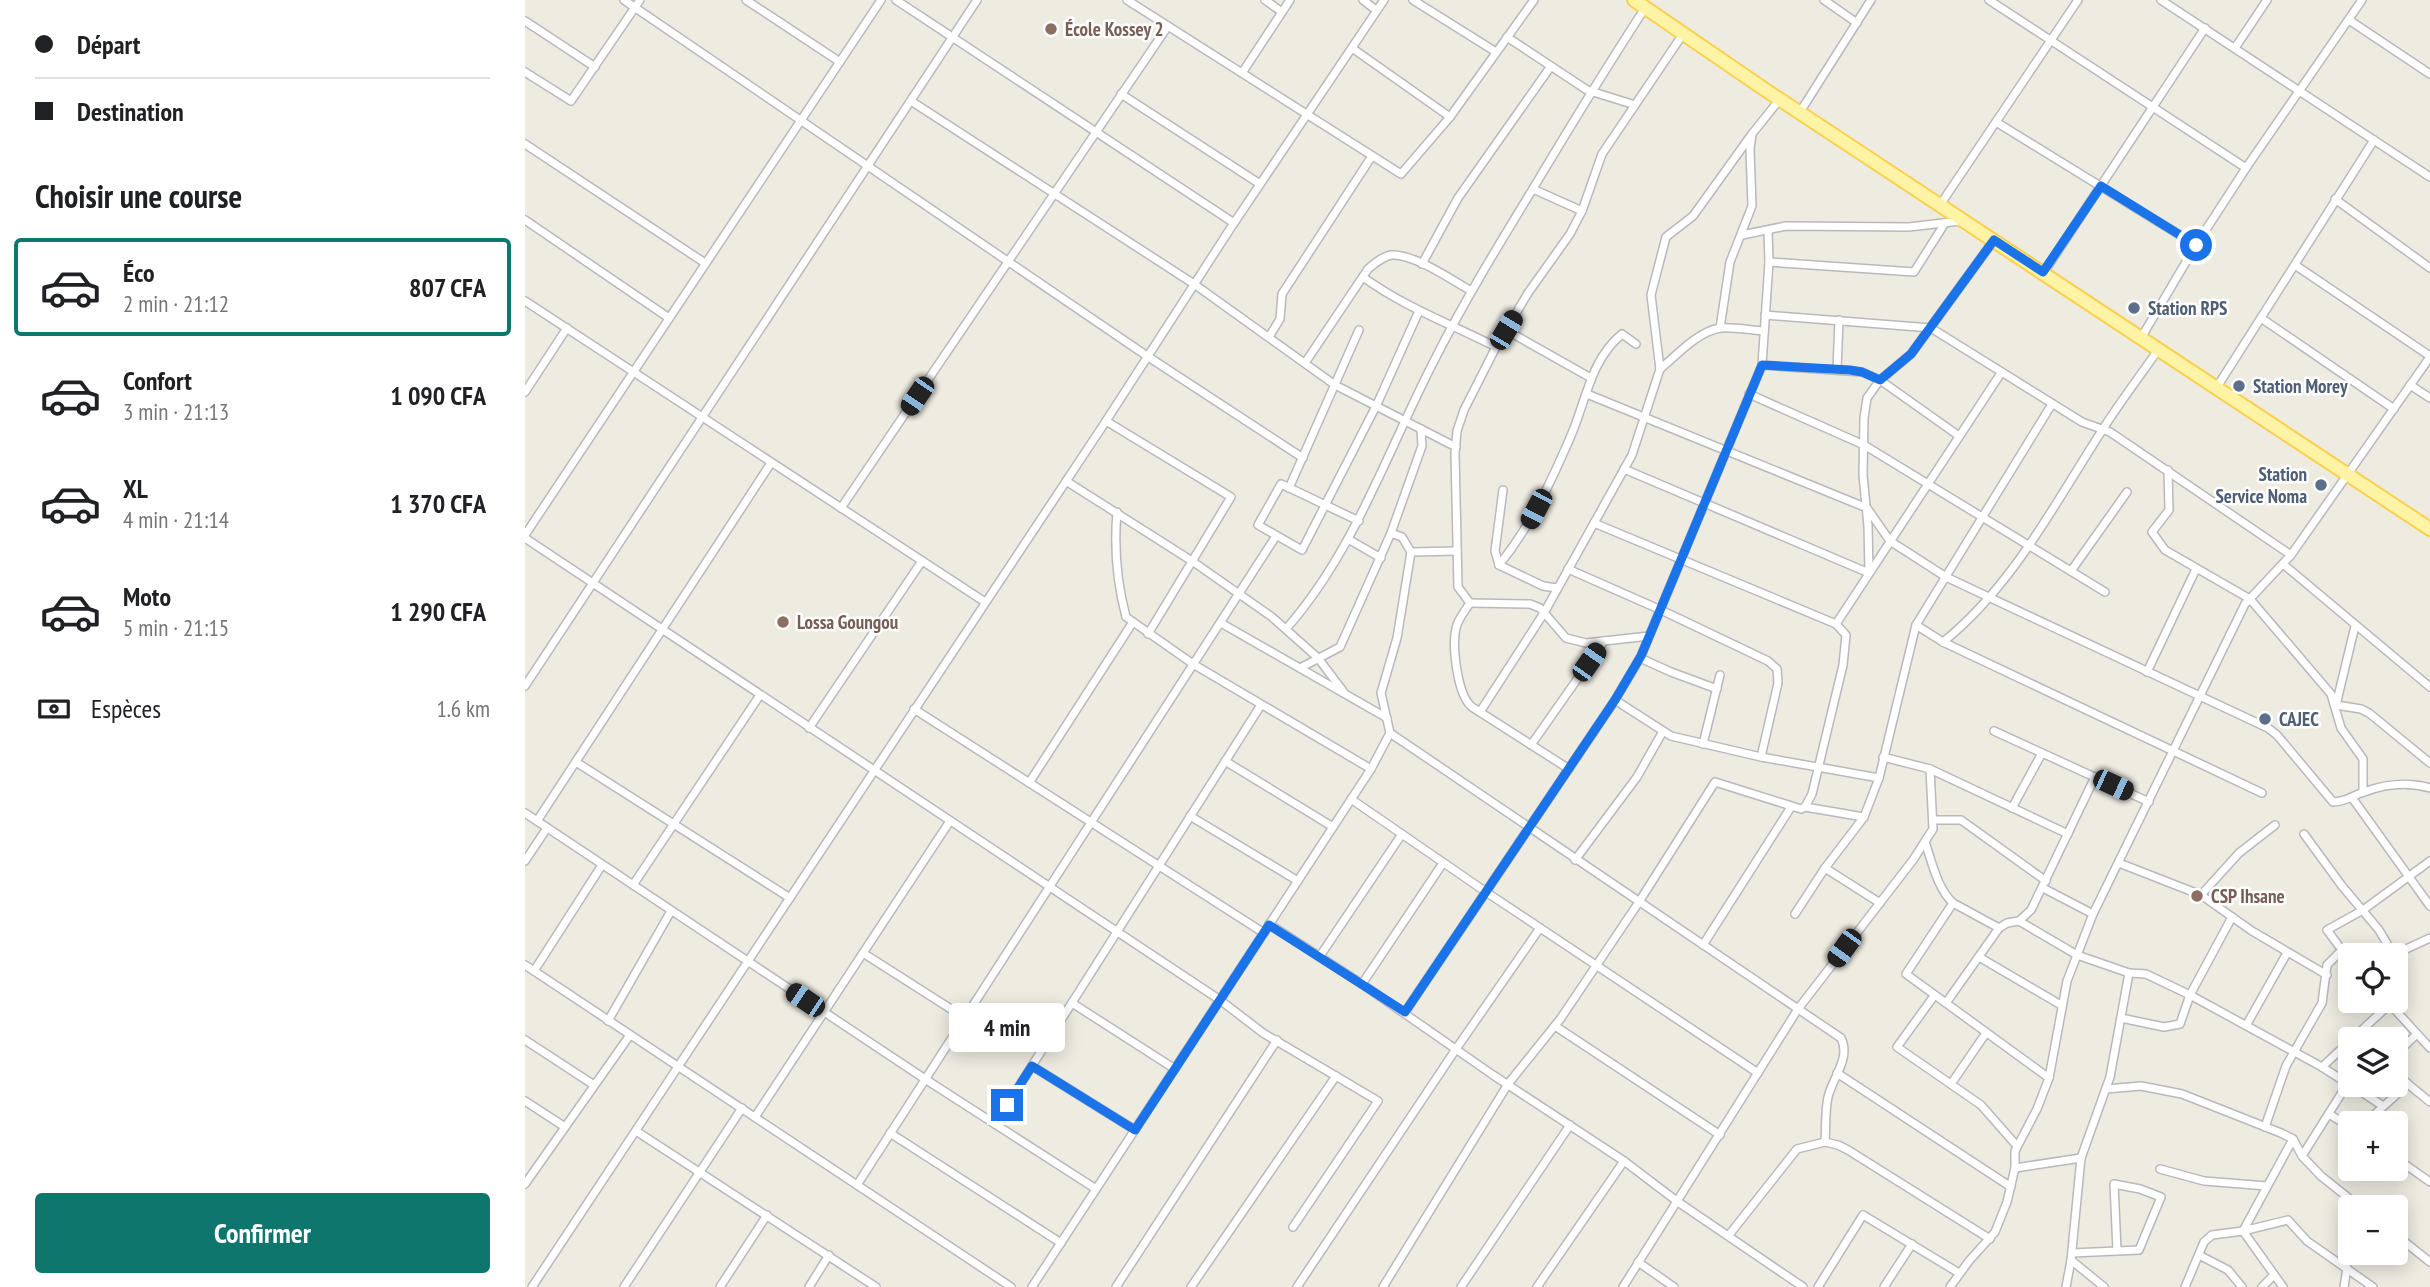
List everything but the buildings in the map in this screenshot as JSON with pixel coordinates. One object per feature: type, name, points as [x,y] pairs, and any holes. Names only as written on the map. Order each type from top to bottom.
[{"type":"main road","points":[[1638,2],[2430,529]]},
{"type":"street","points":[[624,0],[1147,356],[1303,458]]},
{"type":"street","points":[[525,72],[571,101],[640,0]]},
{"type":"street","points":[[746,0],[840,62]]},
{"type":"street","points":[[881,0],[525,537],[1277,1040],[1378,1101],[1293,1227]]},
{"type":"street","points":[[896,0],[1234,223]]},
{"type":"street","points":[[525,686],[977,0]]},
{"type":"street","points":[[1127,0],[1401,174],[1450,117],[1534,0]]},
{"type":"street","points":[[1265,0],[1282,12]]},
{"type":"street","points":[[1242,74],[1290,0]]},
{"type":"street","points":[[1363,0],[1376,10]]},
{"type":"street","points":[[532,1287],[1106,421],[1306,114],[1384,0]]},
{"type":"street","points":[[1413,0],[1496,52]]},
{"type":"street","points":[[1824,0],[1857,23]]},
{"type":"street","points":[[1800,112],[1871,0]]},
{"type":"street","points":[[1989,0],[2246,168]]},
{"type":"street","points":[[1940,205],[2078,0]]},
{"type":"street","points":[[2235,48],[2267,0]]},
{"type":"street","points":[[2141,338],[2246,168],[2362,0]]},
{"type":"street","points":[[1286,629],[1307,605],[1359,521],[1452,325],[1590,92],[1638,2]]},
{"type":"street","points":[[2167,2],[2430,177]]},
{"type":"street","points":[[2349,20],[2430,74]]},
{"type":"street","points":[[525,21],[595,67]]},
{"type":"street","points":[[841,508],[1168,26]]},
{"type":"street","points":[[2043,272],[2205,28]]},
{"type":"street","points":[[1470,603],[1458,587],[1456,447],[1464,410],[1496,346],[1528,293],[1570,234],[1582,211],[1602,154],[1683,34]]},
{"type":"street","points":[[1507,37],[1590,92],[1635,105]]},
{"type":"street","points":[[1352,48],[1450,117]]},
{"type":"street","points":[[1422,264],[1458,198],[1551,66]]},
{"type":"street","points":[[1121,94],[1260,184]]},
{"type":"street","points":[[1480,712],[1544,613],[1632,455],[1660,369],[1651,306],[1653,282],[1666,237],[1693,216],[1780,99]]},
{"type":"street","points":[[911,101],[1194,284],[1335,385],[1456,447]]},
{"type":"street","points":[[1996,122],[2196,245]]},
{"type":"street","points":[[1720,328],[1730,262],[1752,206],[1752,134]]},
{"type":"street","points":[[2217,387],[2374,140]]},
{"type":"street","points":[[525,144],[705,263]]},
{"type":"street","points":[[1269,337],[1280,319],[1282,294],[1372,156]]},
{"type":"street","points":[[1533,189],[1582,211]]},
{"type":"street","points":[[2335,199],[2430,268]]},
{"type":"street","points":[[525,220],[669,318]]},
{"type":"street","points":[[1742,235],[1786,226],[1909,227],[1965,220]]},
{"type":"street","points":[[1769,262],[1914,272],[1945,223]]},
{"type":"street","points":[[1405,1012],[1615,700],[1640,657],[1762,365],[1769,262],[1768,230]]},
{"type":"street","points":[[1870,573],[1863,475],[1865,405],[1880,380],[1911,354],[1994,240]]},
{"type":"street","points":[[1305,363],[1363,277],[1378,260],[1405,256],[1471,291]]},
{"type":"street","points":[[1950,1287],[1990,1239],[2007,1202],[2015,1168],[2015,1151],[2037,1109],[2049,1078],[2067,981],[2093,914],[2250,599],[2291,555],[2430,356],[2295,265]]},
{"type":"street","points":[[1363,277],[1385,293],[1419,311],[1496,346]]},
{"type":"street","points":[[525,301],[985,602]]},
{"type":"street","points":[[1359,521],[1325,505],[1289,488],[1281,484],[1258,525],[1301,550],[1325,505],[1376,406],[1419,311]]},
{"type":"street","points":[[1765,315],[1931,328],[2082,422],[2103,429],[2168,470],[2291,555]]},
{"type":"street","points":[[2261,317],[2394,408]]},
{"type":"street","points":[[1837,370],[1839,320]]},
{"type":"street","points":[[525,392],[567,328]]},
{"type":"street","points":[[1660,369],[1703,335],[1720,328],[1764,331]]},
{"type":"street","points":[[1289,488],[1359,330]]},
{"type":"street","points":[[1506,330],[1591,378]]},
{"type":"street","points":[[1499,565],[1516,545],[1549,487],[1587,394],[1598,359],[1622,334],[1636,344]]},
{"type":"street","points":[[1943,642],[1962,627],[1989,598],[2029,545],[2103,429],[2158,350]]},
{"type":"street","points":[[1762,365],[1862,372],[1880,380],[1959,436]]},
{"type":"street","points":[[1836,624],[2001,373]]},
{"type":"street","points":[[2410,385],[2430,398]]},
{"type":"street","points":[[1587,394],[1867,508],[1890,541],[1945,577],[2268,728],[2277,735],[2333,802],[2353,799],[2363,792],[2411,783],[2430,788]]},
{"type":"street","points":[[1749,394],[1864,444],[2105,592]]},
{"type":"street","points":[[1795,914],[1825,868],[1864,817],[1879,779],[1916,625],[2052,404]]},
{"type":"street","points":[[1106,421],[1231,497],[1149,634]]},
{"type":"street","points":[[1301,667],[1340,646],[1391,533],[1422,446],[1421,429]]},
{"type":"street","points":[[537,821],[772,463]]},
{"type":"street","points":[[1624,469],[1870,573]]},
{"type":"street","points":[[2168,470],[2169,510],[2152,532],[2165,550],[2250,599],[2331,694],[2341,728],[2363,759],[2363,792]]},
{"type":"street","points":[[1066,481],[1192,561],[1272,617],[1318,658],[1342,691]]},
{"type":"street","points":[[1503,490],[1495,551],[1499,565],[1543,586],[1557,588]]},
{"type":"street","points":[[2071,571],[2127,492]]},
{"type":"street","points":[[1117,512],[1115,533],[1120,596],[1126,617],[1193,664],[1371,769]]},
{"type":"street","points":[[1594,523],[1836,624],[1846,635],[1819,767],[1812,794],[1805,807]]},
{"type":"street","points":[[1032,1287],[1371,769],[1390,733],[1381,693],[1397,638],[1411,552],[1402,537],[1391,533]]},
{"type":"street","points":[[857,1185],[1276,536]]},
{"type":"street","points":[[1348,539],[1381,558]]},
{"type":"street","points":[[1411,552],[1457,551]]},
{"type":"street","points":[[809,729],[922,561]]},
{"type":"street","points":[[2283,564],[2430,687]]},
{"type":"street","points":[[1568,569],[1768,661],[1777,669],[1778,683],[1761,757]]},
{"type":"street","points":[[2147,672],[2196,569]]},
{"type":"street","points":[[1470,603],[1530,604],[1540,608],[1566,638],[1586,643],[1649,636]]},
{"type":"street","points":[[1470,603],[1456,627],[1454,657],[1466,702],[1569,769]]},
{"type":"street","points":[[1029,783],[1133,622]]},
{"type":"street","points":[[1221,623],[1388,719]]},
{"type":"street","points":[[1916,625],[1943,642],[2262,793]]},
{"type":"street","points":[[2336,705],[2355,626]]},
{"type":"street","points":[[1531,745],[1604,641]]},
{"type":"street","points":[[1640,657],[1717,689]]},
{"type":"street","points":[[1703,744],[1720,676]]},
{"type":"street","points":[[633,885],[760,695]]},
{"type":"street","points":[[1615,700],[1662,733],[1761,757],[1879,779]]},
{"type":"street","points":[[995,1124],[1261,705]]},
{"type":"street","points":[[2336,705],[2369,713],[2430,763]]},
{"type":"street","points":[[914,709],[1264,933]]},
{"type":"street","points":[[1994,731],[2149,802]]},
{"type":"street","points":[[1390,733],[1840,1038],[1845,1047],[1844,1057],[1828,1101],[1825,1142]]},
{"type":"street","points":[[1576,860],[1637,777],[1662,733]]},
{"type":"street","points":[[2012,808],[2042,752]]},
{"type":"street","points":[[1883,757],[1930,769],[2068,834]]},
{"type":"street","points":[[1225,761],[1333,827]]},
{"type":"street","points":[[576,762],[790,898]]},
{"type":"street","points":[[1623,1287],[1798,1009],[1925,842],[1933,828],[1930,769]]},
{"type":"street","points":[[1946,1003],[1999,928],[2019,920],[2031,910],[2095,777]]},
{"type":"street","points":[[1383,1287],[1508,1084],[1555,1026],[1639,902],[1715,782],[1791,807],[1864,817]]},
{"type":"street","points":[[1351,799],[1758,1073]]},
{"type":"street","points":[[2353,799],[2430,906]]},
{"type":"street","points":[[1703,945],[1791,807]]},
{"type":"street","points":[[525,813],[925,1079],[1096,1189]]},
{"type":"street","points":[[1191,816],[1298,881]]},
{"type":"street","points":[[1933,820],[1961,820],[2045,884],[2093,914]]},
{"type":"street","points":[[755,1117],[950,821]]},
{"type":"street","points":[[2201,895],[2239,853],[2275,825]]},
{"type":"street","points":[[525,861],[547,828]]},
{"type":"street","points":[[1320,956],[1402,834]]},
{"type":"street","points":[[2304,834],[2363,910],[2384,943]]},
{"type":"street","points":[[1925,842],[1941,888],[1953,903],[1999,928]]},
{"type":"street","points":[[2338,946],[2327,930],[2363,910],[2430,861]]},
{"type":"street","points":[[1363,984],[1443,863]]},
{"type":"street","points":[[2119,863],[2201,895],[2287,953],[2327,975]]},
{"type":"street","points":[[534,971],[602,865]]},
{"type":"street","points":[[1825,868],[1880,903]]},
{"type":"street","points":[[1953,903],[1906,974],[2049,1078]]},
{"type":"street","points":[[608,1021],[671,911]]},
{"type":"street","points":[[2121,1018],[2174,1027],[2180,1024],[2190,995],[2232,917]]},
{"type":"street","points":[[2019,920],[2077,955],[2129,972],[2146,974],[2190,995],[2247,1024],[2338,1077]]},
{"type":"street","points":[[1269,925],[1405,1012],[1624,1161],[1794,1284],[1803,1287]]},
{"type":"street","points":[[1297,1287],[1540,928]]},
{"type":"street","points":[[2408,949],[2429,941]]},
{"type":"street","points":[[863,953],[965,1018]]},
{"type":"street","points":[[2247,1024],[2287,953]]},
{"type":"street","points":[[2265,1127],[2294,1051],[2318,1011],[2329,961],[2338,954]]},
{"type":"street","points":[[1979,957],[2061,1005]]},
{"type":"street","points":[[525,965],[1011,1287]]},
{"type":"street","points":[[2066,1287],[2072,1256],[2081,1158],[2110,1077],[2129,972]]},
{"type":"street","points":[[1934,996],[1897,1047],[1981,1105],[2017,1146]]},
{"type":"street","points":[[1072,1003],[1175,1069]]},
{"type":"street","points":[[2364,1027],[2379,1013]]},
{"type":"street","points":[[2398,1013],[2430,1048]]},
{"type":"street","points":[[1555,1026],[1720,1135]]},
{"type":"street","points":[[1951,1084],[1986,1033]]},
{"type":"street","points":[[2408,1043],[2417,1034]]},
{"type":"street","points":[[525,1184],[630,1035]]},
{"type":"street","points":[[525,1040],[594,1085]]},
{"type":"street","points":[[1116,1287],[1277,1040]]},
{"type":"street","points":[[2322,1067],[2338,1052]]},
{"type":"street","points":[[1032,1066],[1135,1130]]},
{"type":"street","points":[[1837,1073],[2011,1186]]},
{"type":"street","points":[[1191,1287],[1336,1076]]},
{"type":"street","points":[[2408,1084],[2430,1102]]},
{"type":"street","points":[[2106,1089],[2141,1086],[2182,1094],[2293,1139],[2302,1156],[2345,1195]]},
{"type":"street","points":[[2302,1156],[2341,1097]]},
{"type":"street","points":[[2370,1097],[2383,1106]]},
{"type":"street","points":[[2378,1111],[2393,1097]]},
{"type":"street","points":[[525,1101],[565,1127]]},
{"type":"street","points":[[624,1287],[742,1108]]},
{"type":"street","points":[[2329,1114],[2338,1120]]},
{"type":"street","points":[[1461,1287],[1570,1125]]},
{"type":"street","points":[[636,1130],[876,1287]]},
{"type":"street","points":[[890,1133],[1061,1243]]},
{"type":"street","points":[[2243,1231],[2293,1139]]},
{"type":"street","points":[[1728,1235],[1797,1149],[1825,1142],[1838,1144],[1990,1239]]},
{"type":"street","points":[[2015,1168],[2081,1158]]},
{"type":"street","points":[[1537,1287],[1624,1161]]},
{"type":"street","points":[[2408,1166],[2430,1182]]},
{"type":"street","points":[[2160,1169],[2204,1181],[2267,1186]]},
{"type":"street","points":[[2072,1256],[2139,1250],[2161,1197],[2140,1189],[2114,1184],[2117,1250]]},
{"type":"street","points":[[720,1287],[767,1215]]},
{"type":"street","points":[[1818,1287],[1863,1215],[1959,1273]]},
{"type":"street","points":[[2185,1287],[2204,1242],[2212,1235],[2288,1220],[2307,1241],[2373,1287]]},
{"type":"street","points":[[2243,1231],[2283,1287]]},
{"type":"street","points":[[1884,1287],[1912,1244]]},
{"type":"street","points":[[2408,1245],[2430,1262]]},
{"type":"street","points":[[809,1287],[829,1255]]},
{"type":"street","points":[[2199,1255],[2228,1270],[2242,1287]]},
{"type":"street","points":[[2072,1256],[2104,1287]]},
{"type":"street","points":[[1638,1262],[1675,1287]]},
{"type":"street","points":[[2344,1287],[2347,1268]]},
{"type":"street","points":[[2262,1287],[2274,1275]]},
{"type":"place","name":"École Kossey 2","points":[[1051,29]]},
{"type":"place","name":"Station RPS","points":[[2134,308]]},
{"type":"place","name":"Station Morey","points":[[2239,386]]},
{"type":"place","name":"Station Service Noma","points":[[2321,485]]},
{"type":"place","name":"Lossa Goungou","points":[[783,622]]},
{"type":"place","name":"CAJEC","points":[[2265,719]]},
{"type":"place","name":"CSP Ihsane","points":[[2197,896]]},
{"type":"route","points":[[1007,1105],[1032,1066],[1135,1130],[1269,925],[1405,1012],[1615,700],[1641,656],[1762,365],[1850,370],[1880,380],[1911,354],[1994,240],[2043,272],[2101,186],[2196,245]]}]
